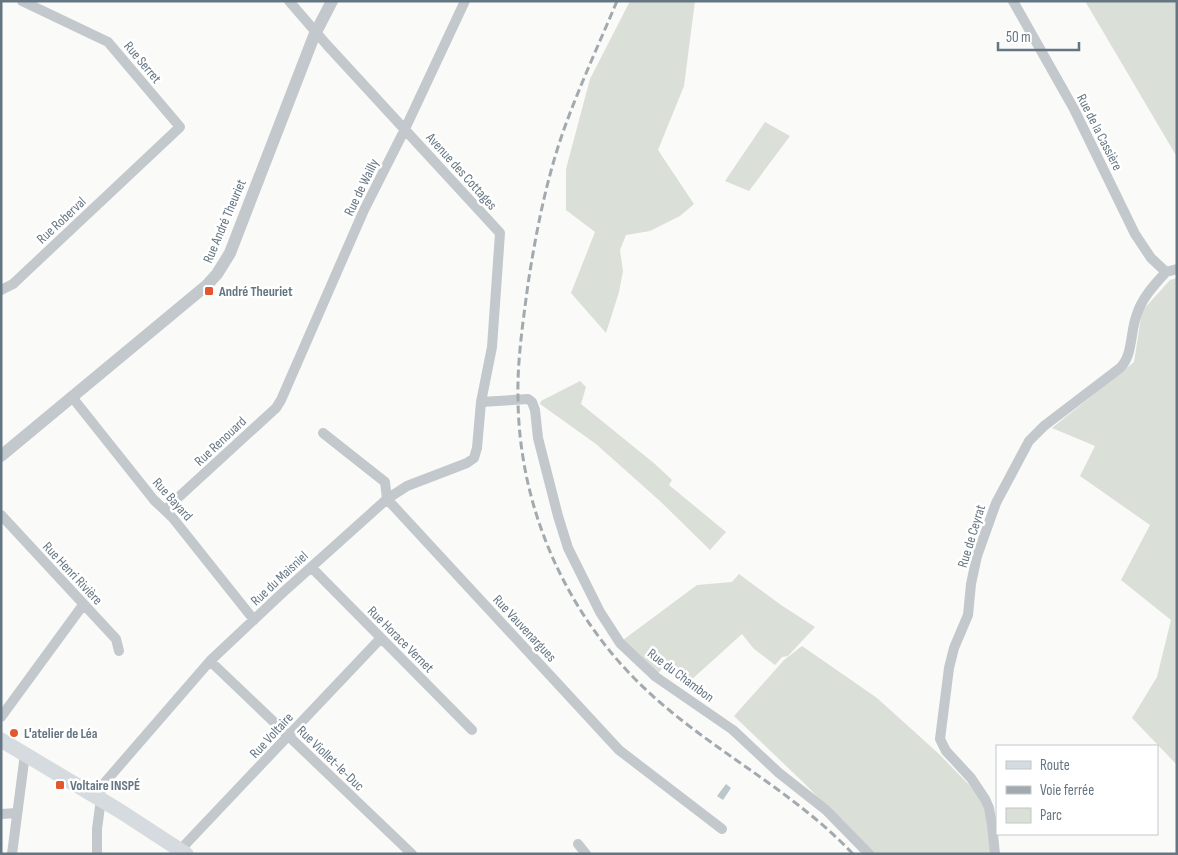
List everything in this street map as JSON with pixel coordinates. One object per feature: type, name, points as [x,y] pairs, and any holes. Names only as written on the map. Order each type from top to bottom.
[{"type":"main road","points":[[1,740],[101,799],[183,852]]},
{"type":"street","name":"Rue Serret","points":[[22,1],[108,42],[180,127],[138,168]]},
{"type":"street","name":"Avenue des Cottages","points":[[289,1],[500,233],[492,347],[481,402]]},
{"type":"street","name":"Rue André Theuriet","points":[[1,456],[207,285],[221,269],[230,253],[316,32],[332,1]]},
{"type":"street","name":"Rue de Wailly","points":[[288,387],[364,210],[465,1]]},
{"type":"street","name":"Rue de la Cassière","points":[[1013,1],[1074,110],[1136,234],[1151,258],[1166,272]]},
{"type":"street","name":"Rue Roberval","points":[[1,290],[13,284],[138,168]]},
{"type":"street","points":[[1166,272],[1177,269]]},
{"type":"street","name":"Rue de Ceyrat","points":[[995,854],[991,816],[985,799],[971,778],[946,751],[940,739],[949,668],[954,648],[968,616],[971,584],[977,556],[996,503],[1024,450],[1036,433],[1044,426],[1126,362],[1139,308],[1150,290],[1166,272]]},
{"type":"street","name":"Rue Renouard","points":[[166,511],[276,408],[288,387]]},
{"type":"street","name":"Rue Bayard","points":[[72,398],[254,620]]},
{"type":"street","name":"Rue du Chambon","points":[[481,402],[528,399],[532,402],[535,410],[538,438],[568,548],[600,612],[620,643],[656,677],[733,730],[780,773],[826,810],[869,854]]},
{"type":"street","name":"Rue du Maisniel","points":[[98,854],[97,829],[101,799],[100,788],[210,661],[387,499],[407,486],[459,467],[474,458],[477,448],[481,402]]},
{"type":"street","name":"Rue Vauvenargues","points":[[323,433],[385,482],[387,499],[619,750],[722,829]]},
{"type":"street","name":"Rue Henri Rivière","points":[[1,515],[116,640],[119,651]]},
{"type":"street","name":"Rue Horace Vernet","points":[[311,567],[472,730]]},
{"type":"street","points":[[1,717],[83,605]]},
{"type":"street","name":"Rue Voltaire","points":[[183,852],[288,736],[381,638]]},
{"type":"street","name":"Rue Viollet-le-Duc","points":[[210,661],[412,854]]},
{"type":"street","points":[[12,854],[25,754]]},
{"type":"street","points":[[1,814],[17,813]]},
{"type":"street","points":[[578,844],[586,854]]},
{"type":"green space","points":[[630,1],[695,1],[684,86],[658,150],[694,204],[680,216],[650,231],[626,235],[620,250],[623,271],[619,292],[606,333],[571,293],[595,232],[566,210],[566,169],[590,79]]},
{"type":"green space","points":[[1085,1],[1177,1],[1177,157]]},
{"type":"green space","points":[[765,122],[790,136],[749,191],[725,181]]},
{"type":"green space","points":[[1177,278],[1177,765],[1132,718],[1157,677],[1171,620],[1121,580],[1150,525],[1080,476],[1095,446],[1052,428],[1134,362],[1142,311],[1170,280]]},
{"type":"green space","points":[[580,381],[586,387],[581,404],[655,464],[672,480],[669,485],[726,532],[710,550],[661,502],[596,444],[540,404],[541,401]]},
{"type":"green space","points":[[739,574],[815,627],[788,656],[782,657],[775,665],[754,649],[742,634],[690,681],[668,664],[658,673],[623,640],[697,585],[732,582]]},
{"type":"green space","points":[[802,646],[877,698],[939,754],[978,794],[986,813],[992,854],[873,854],[805,784],[734,716],[784,660]]},
{"type":"shaded area","points":[[726,784],[731,788],[723,800],[717,796]]},
{"type":"railway","points":[[617,1],[563,132],[551,169],[534,245],[522,327],[518,399],[520,437],[526,475],[536,513],[549,549],[565,584],[607,648],[633,677],[686,724],[828,829],[853,854]]},
{"type":"place","name":"André Theuriet","points":[[209,291]]},
{"type":"place","name":"L'atelier de Léa","points":[[14,733]]},
{"type":"place","name":"Voltaire INSPÉ","points":[[60,785]]}]
